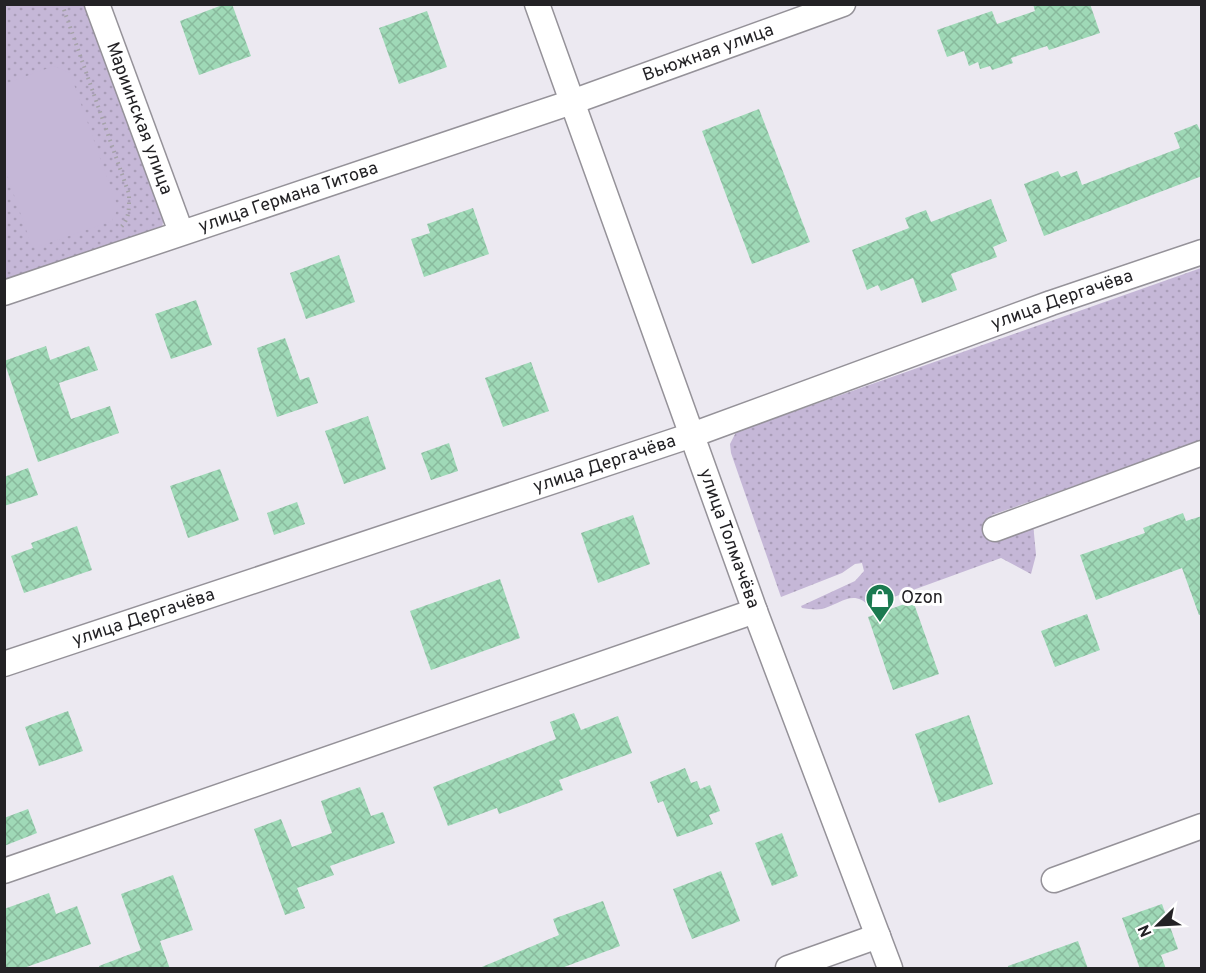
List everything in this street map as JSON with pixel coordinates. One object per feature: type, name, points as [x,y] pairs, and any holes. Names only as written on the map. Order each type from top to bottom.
[{"type":"street","name":"Мариинская улица","points":[[97,4],[181,232]]},
{"type":"street","name":"улица Толмачёва","points":[[537,4],[755,611],[890,969]]},
{"type":"street","name":"Вьюжная улица","points":[[573,102],[843,4]]},
{"type":"street","name":"улица Германа Титова","points":[[4,293],[573,102]]},
{"type":"street","name":"улица Дергачёва","points":[[4,664],[692,435],[1051,303],[1202,252]]},
{"type":"street","points":[[995,529],[1202,453]]},
{"type":"street","points":[[4,871],[755,611]]},
{"type":"street","points":[[1054,880],[1202,826]]},
{"type":"street","points":[[788,969],[878,936]]},
{"type":"path","points":[[62,4],[129,194],[126,222],[117,231]]},
{"type":"shaded area","points":[[5,5],[89,5],[164,215],[162,229],[5,284]]},
{"type":"shaded area","points":[[54,66],[70,73],[118,208],[112,221],[40,246],[30,241],[5,169],[5,84]]},
{"type":"shaded area","points":[[1201,268],[1201,442],[992,515],[988,524],[1033,523],[1036,555],[1031,574],[1001,558],[869,606],[863,601],[852,598],[822,609],[802,608],[801,606],[855,581],[864,571],[862,563],[781,597],[731,453],[730,444],[736,432]]},
{"type":"building","points":[[225,4],[232,4],[251,56],[199,75],[180,21]]},
{"type":"building","points":[[1033,4],[1090,4],[1100,33],[1049,50],[1047,46],[1011,58],[1013,63],[992,70],[990,66],[980,69],[978,62],[969,66],[964,51],[947,57],[937,30],[992,11],[997,24],[1035,11]]},
{"type":"building","points":[[427,11],[447,67],[399,84],[379,28]]},
{"type":"building","points":[[759,109],[810,242],[752,264],[702,131]]},
{"type":"building","points":[[1197,124],[1202,134],[1202,176],[1044,236],[1024,184],[1058,171],[1061,177],[1077,171],[1082,185],[1180,148],[1174,133]]},
{"type":"building","points":[[991,199],[1007,241],[993,247],[997,257],[951,274],[957,290],[922,303],[913,278],[881,291],[878,285],[867,290],[852,250],[909,228],[905,218],[926,210],[931,222]]},
{"type":"building","points":[[473,208],[489,254],[424,277],[411,239],[430,233],[427,224]]},
{"type":"building","points":[[339,255],[355,302],[306,319],[290,273]]},
{"type":"building","points":[[196,300],[212,345],[171,359],[155,314]]},
{"type":"building","points":[[285,338],[300,380],[309,377],[318,403],[277,417],[257,348]]},
{"type":"building","points":[[46,346],[50,360],[89,346],[98,370],[59,383],[71,419],[110,406],[119,433],[38,462],[4,361]]},
{"type":"building","points":[[531,362],[549,411],[503,427],[485,378]]},
{"type":"building","points":[[368,416],[386,469],[344,484],[325,431]]},
{"type":"building","points":[[449,443],[458,471],[431,480],[421,453]]},
{"type":"building","points":[[28,468],[38,495],[4,506],[4,477]]},
{"type":"building","points":[[220,469],[239,520],[188,538],[170,486]]},
{"type":"building","points":[[297,502],[305,524],[274,535],[267,513]]},
{"type":"building","points":[[1183,513],[1186,521],[1202,516],[1202,615],[1199,615],[1182,568],[1096,600],[1080,555],[1145,533],[1143,528]]},
{"type":"building","points":[[633,515],[650,564],[598,583],[581,533]]},
{"type":"building","points":[[77,526],[92,570],[24,593],[11,556],[33,548],[31,543]]},
{"type":"building","points":[[500,579],[520,638],[431,670],[410,611]]},
{"type":"building","points":[[913,601],[939,674],[893,690],[868,617]]},
{"type":"building","points":[[1087,614],[1100,650],[1055,667],[1041,631]]},
{"type":"building","points":[[68,711],[83,751],[39,766],[25,727]]},
{"type":"building","points":[[574,713],[581,730],[618,716],[632,753],[559,780],[563,790],[499,814],[497,808],[448,826],[433,787],[556,739],[550,722]]},
{"type":"building","points":[[969,715],[993,784],[939,803],[915,734]]},
{"type":"building","points":[[685,768],[691,783],[697,781],[700,789],[710,785],[720,811],[709,815],[713,824],[677,837],[663,801],[658,803],[650,782]]},
{"type":"building","points":[[360,787],[371,816],[383,812],[395,843],[330,866],[334,875],[297,888],[305,908],[285,915],[254,829],[281,819],[292,847],[332,833],[321,801]]},
{"type":"building","points":[[28,809],[37,833],[4,846],[4,818]]},
{"type":"building","points":[[782,833],[798,876],[772,886],[755,843]]},
{"type":"building","points":[[721,871],[740,921],[692,939],[673,889]]},
{"type":"building","points":[[173,875],[193,930],[160,941],[170,969],[99,969],[99,966],[141,950],[121,894]]},
{"type":"building","points":[[49,893],[56,914],[77,906],[91,944],[21,969],[4,969],[4,909]]},
{"type":"building","points":[[603,901],[620,946],[559,969],[477,969],[559,935],[553,919]]},
{"type":"building","points":[[1162,904],[1178,949],[1161,955],[1166,969],[1140,969],[1122,918]]},
{"type":"building","points":[[1078,941],[1088,969],[1008,969],[1008,966]]},
{"type":"place","name":"Ozon","points":[[880,624]]}]
